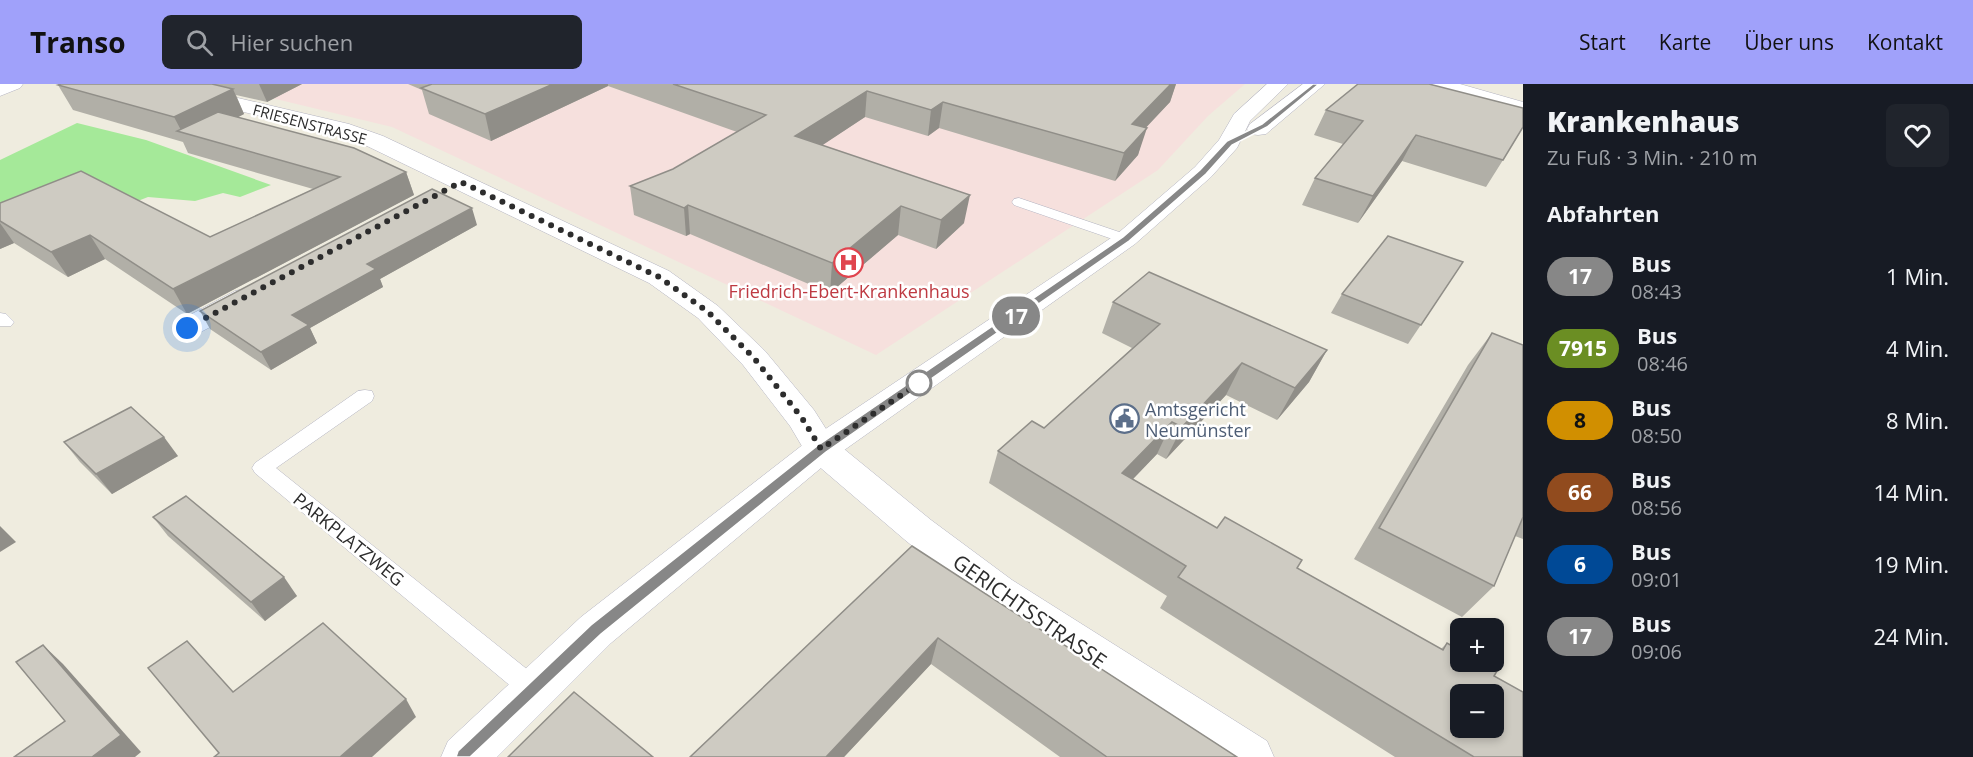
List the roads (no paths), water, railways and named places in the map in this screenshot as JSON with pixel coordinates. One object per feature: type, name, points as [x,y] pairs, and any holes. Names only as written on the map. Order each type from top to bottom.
[{"type":"street","points":[[0,90],[13,84]]},
{"type":"street","name":"FRIESENSTRASSE","points":[[153,84],[341,129],[375,141],[659,277],[708,312],[754,358],[802,418],[821,449]]},
{"type":"street","points":[[464,757],[596,630],[821,449],[1126,239],[1203,172],[1229,143],[1241,118],[1278,84]]},
{"type":"street","points":[[1229,143],[1265,126],[1315,84]]},
{"type":"street","points":[[1432,90],[1523,108]]},
{"type":"street","points":[[1432,90],[1523,121]]},
{"type":"street","points":[[429,199],[461,182]]},
{"type":"street","points":[[187,328],[271,283]]},
{"type":"street","name":"GERICHTSSTRASSE","points":[[821,449],[909,523],[998,592],[1251,757]]},
{"type":"lane","points":[[1019,202],[1126,239]]},
{"type":"lane","name":"PARKPLATZWEG","points":[[365,396],[262,468],[534,690]]},
{"type":"place","name":"Friedrich-Ebert-Krankenhaus","points":[[849,262]]},
{"type":"place","name":"Amtsgericht Neumünster","points":[[1124,419]]}]
